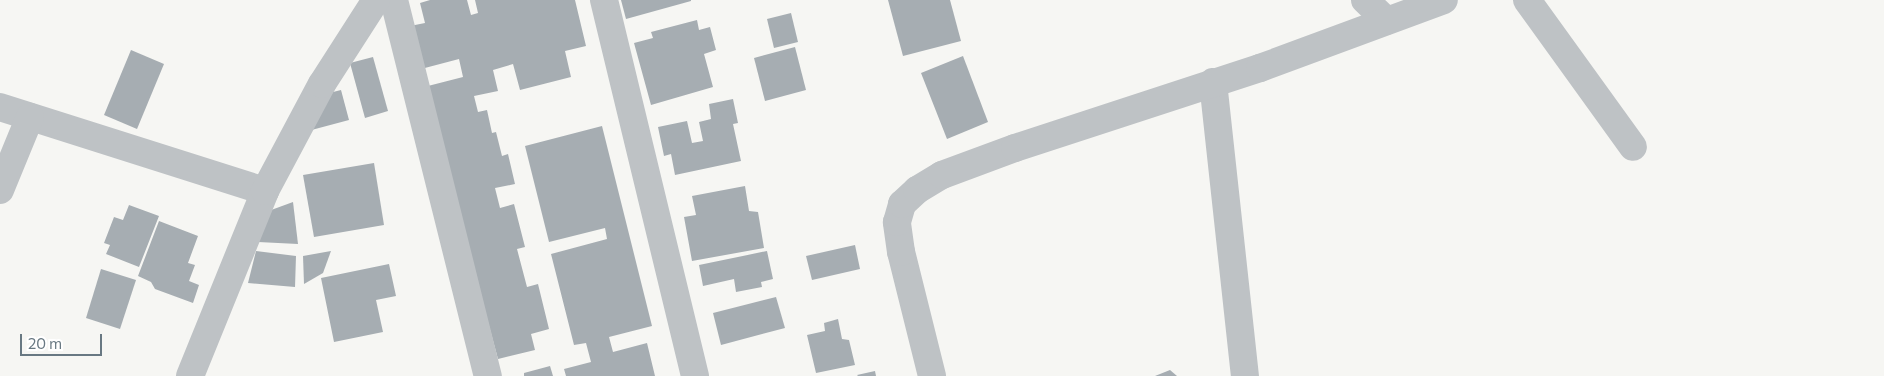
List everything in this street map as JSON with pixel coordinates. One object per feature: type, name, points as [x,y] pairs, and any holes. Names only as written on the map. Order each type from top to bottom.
[{"type":"street","points":[[190,376],[265,191],[322,84],[376,0]]},
{"type":"street","points":[[394,0],[488,376]]},
{"type":"street","points":[[604,0],[695,376]]},
{"type":"street","points":[[1365,0],[1387,21]]},
{"type":"street","points":[[932,376],[901,252],[897,222],[902,204],[917,190],[942,176],[1025,145],[1260,68],[1444,0]]},
{"type":"street","points":[[1527,0],[1633,147]]},
{"type":"street","points":[[1213,82],[1245,376]]},
{"type":"street","points":[[0,107],[265,191]]},
{"type":"street","points":[[0,190],[30,117]]},
{"type":"building","points":[[430,0],[467,0],[471,15],[478,13],[475,0],[575,0],[586,46],[565,51],[571,77],[520,90],[513,64],[493,70],[498,91],[474,96],[478,112],[487,110],[492,133],[496,132],[502,156],[508,154],[515,184],[495,188],[500,208],[514,204],[525,247],[517,249],[527,287],[538,284],[549,329],[531,334],[535,350],[498,359],[424,87],[463,77],[459,59],[421,69],[410,26],[425,23],[420,3]]},
{"type":"building","points":[[621,0],[691,0],[691,1],[626,19]]},
{"type":"building","points":[[888,0],[950,0],[961,41],[903,56]]},
{"type":"building","points":[[791,13],[798,42],[774,48],[767,19]]},
{"type":"building","points":[[697,20],[699,30],[710,27],[716,50],[704,54],[713,87],[651,105],[634,43],[653,38],[651,32]]},
{"type":"building","points":[[795,47],[806,90],[765,101],[754,58]]},
{"type":"building","points":[[131,50],[164,64],[137,129],[104,115]]},
{"type":"building","points":[[963,56],[988,122],[947,139],[921,73]]},
{"type":"building","points":[[373,57],[388,111],[365,118],[350,63]]},
{"type":"building","points":[[341,90],[349,120],[304,132],[321,95]]},
{"type":"building","points":[[733,99],[738,123],[733,124],[741,161],[675,175],[671,154],[664,156],[658,127],[687,121],[692,143],[703,141],[699,122],[711,119],[709,104]]},
{"type":"building","points":[[602,126],[652,326],[609,337],[613,352],[647,343],[655,376],[566,376],[564,369],[591,362],[586,343],[574,345],[551,254],[607,239],[605,228],[549,242],[525,146]]},
{"type":"building","points":[[374,163],[384,225],[314,237],[303,175]]},
{"type":"building","points":[[745,186],[749,211],[758,212],[764,248],[692,261],[684,217],[696,215],[692,196]]},
{"type":"building","points":[[293,202],[298,244],[258,242],[263,213]]},
{"type":"building","points":[[129,205],[159,216],[139,267],[106,254],[110,245],[104,243],[114,217],[123,220]]},
{"type":"building","points":[[159,221],[198,236],[188,263],[195,265],[189,281],[199,285],[193,303],[155,289],[151,282],[138,276]]},
{"type":"building","points":[[855,245],[860,269],[812,280],[806,256]]},
{"type":"building","points":[[256,251],[296,256],[295,287],[248,283]]},
{"type":"building","points":[[331,251],[323,273],[304,284],[303,256]]},
{"type":"building","points":[[767,251],[773,279],[761,282],[762,287],[736,292],[734,279],[703,286],[699,265]]},
{"type":"building","points":[[389,264],[396,296],[376,300],[383,332],[334,342],[321,278]]},
{"type":"building","points":[[101,269],[136,280],[120,329],[86,318]]},
{"type":"building","points":[[776,297],[785,328],[721,345],[713,313]]},
{"type":"building","points":[[838,319],[842,339],[849,340],[855,365],[816,373],[807,335],[825,331],[824,323]]},
{"type":"building","points":[[550,366],[553,376],[524,376],[524,373]]},
{"type":"building","points":[[1170,370],[1177,376],[1155,376]]},
{"type":"building","points":[[875,371],[876,376],[857,375]]}]
